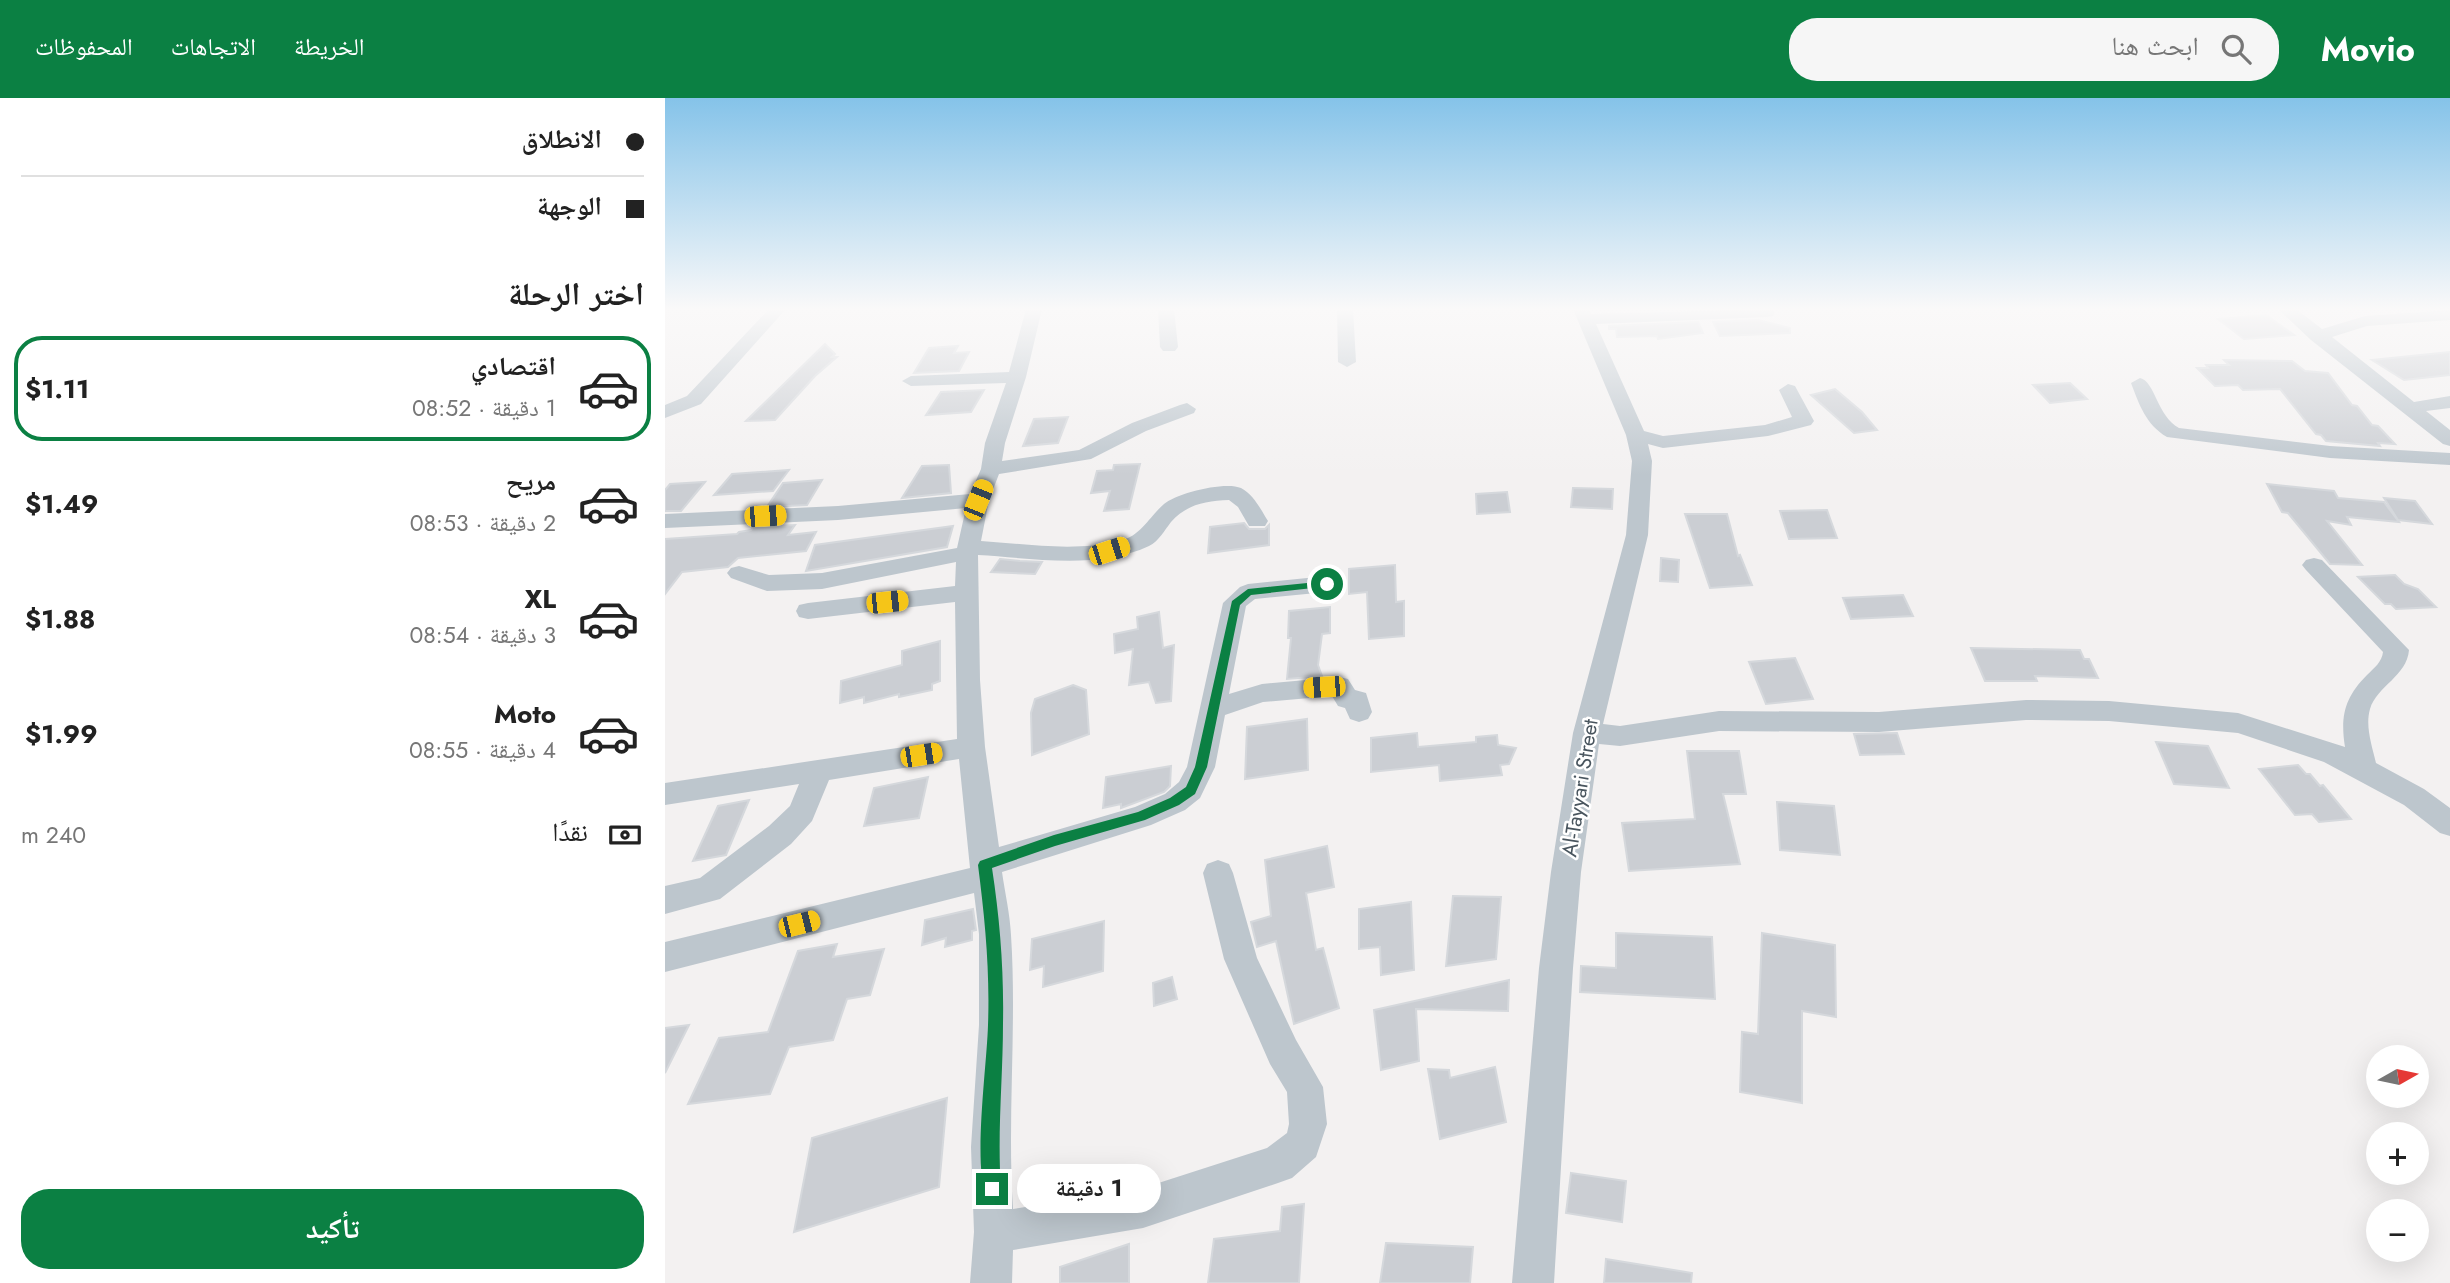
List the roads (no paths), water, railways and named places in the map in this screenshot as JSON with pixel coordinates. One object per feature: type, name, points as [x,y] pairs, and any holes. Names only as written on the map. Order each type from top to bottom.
[{"type":"street","points":[[665,412],[694,400],[727,364]]},
{"type":"street","points":[[991,1283],[994,1232],[990,1147],[996,1025],[995,947],[971,747],[965,593],[967,550],[978,500],[991,469],[995,443],[1020,364]]},
{"type":"street","name":"Al-Tayyari Street","points":[[1533,1283],[1556,968],[1566,872],[1587,733],[1637,536],[1642,461],[1636,435],[1604,364]]},
{"type":"street","points":[[2354,364],[2450,440]]},
{"type":"street","points":[[911,381],[1017,377]]},
{"type":"street","points":[[2140,383],[2157,421],[2164,429],[2173,433],[2330,452],[2450,459]]},
{"type":"street","points":[[1636,435],[1663,442],[1768,430],[1787,422],[1804,421],[1788,390]]},
{"type":"street","points":[[2410,408],[2450,402]]},
{"type":"street","points":[[991,469],[1084,456],[1139,427],[1187,409]]},
{"type":"street","points":[[739,573],[767,583],[822,581],[967,550],[1081,553],[1109,551],[1143,540],[1180,502],[1202,496],[1234,493],[1246,503],[1257,521]]},
{"type":"street","points":[[665,522],[838,513],[978,500]]},
{"type":"street","points":[[2313,565],[2396,650],[2394,662],[2365,691],[2355,713],[2363,770]]},
{"type":"street","points":[[665,957],[985,871],[1054,841],[1141,817],[1175,802],[1190,790],[1201,767],[1235,603],[1248,592],[1327,584]]},
{"type":"street","points":[[808,611],[965,593]]},
{"type":"street","points":[[1213,709],[1262,693],[1339,686],[1347,699],[1357,699],[1359,712]]},
{"type":"street","points":[[1587,733],[1620,736],[1719,720],[1879,722],[2026,710],[2109,711],[2238,723],[2334,754],[2414,797],[2450,824]]},
{"type":"street","points":[[665,794],[971,747]]},
{"type":"street","points":[[665,900],[709,889],[780,835],[802,813],[819,770]]},
{"type":"street","points":[[994,1232],[1143,1208],[1278,1164],[1303,1143],[1308,1124],[1305,1087],[1283,1052],[1241,960],[1218,873]]}]
